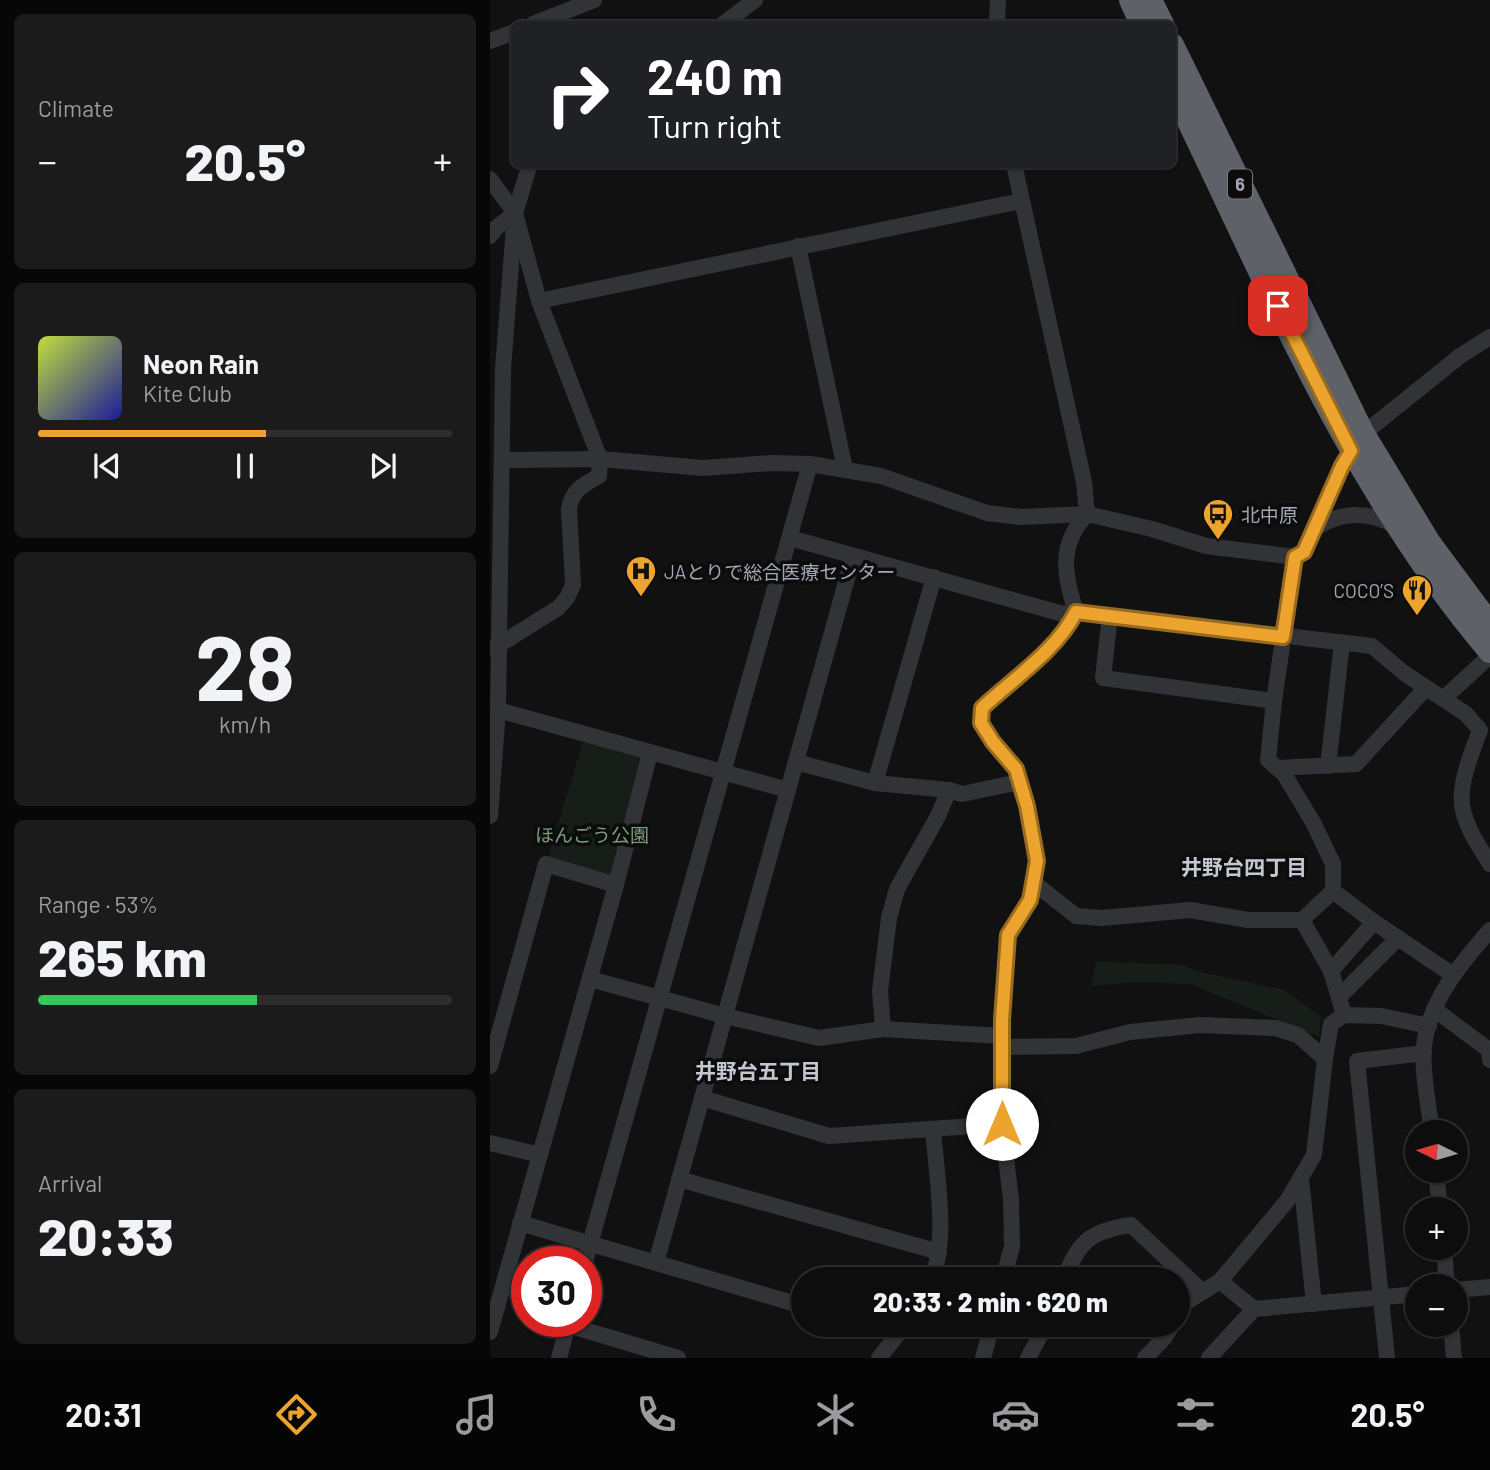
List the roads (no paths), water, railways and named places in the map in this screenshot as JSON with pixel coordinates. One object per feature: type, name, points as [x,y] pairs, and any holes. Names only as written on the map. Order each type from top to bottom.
[{"type":"highway","points":[[1131,0],[1141,21]]},
{"type":"highway","points":[[1150,0],[1160,21]]},
{"type":"highway","name":"6","points":[[1176,54],[1395,525],[1450,604],[1490,654]]},
{"type":"highway","name":"6","points":[[1176,94],[1321,395],[1490,625]]},
{"type":"street","points":[[540,21],[580,3],[594,0]]},
{"type":"street","points":[[727,21],[755,0]]},
{"type":"street","points":[[997,21],[998,0]]},
{"type":"street","points":[[571,21],[580,3]]},
{"type":"street","points":[[490,41],[511,33]]},
{"type":"street","points":[[490,816],[498,710],[494,648],[503,369],[515,213],[530,168]]},
{"type":"street","points":[[1006,1267],[1012,1247],[1011,1200],[1002,1124],[1002,1042],[1008,935],[1030,900],[1037,861],[1027,806],[1016,769],[981,723],[982,708],[1068,628],[1076,612],[1068,589],[1066,548],[1071,532],[1087,514],[1084,482],[1015,168]]},
{"type":"street","points":[[490,179],[515,213],[539,301],[600,459],[599,475],[571,496],[569,509],[573,585],[567,598],[558,608],[494,648]]},
{"type":"street","points":[[539,301],[1021,201]]},
{"type":"street","points":[[490,236],[515,213]]},
{"type":"street","points":[[798,246],[845,469]]},
{"type":"street","points":[[502,460],[600,459],[704,468],[772,463],[810,464],[881,476],[1004,517],[1087,514],[1152,528],[1206,546],[1295,557],[1304,552],[1342,466],[1357,443],[1432,378],[1490,337]]},
{"type":"street","points":[[589,1246],[810,464]]},
{"type":"street","points":[[1314,529],[1328,520],[1354,514],[1375,517],[1395,525]]},
{"type":"street","points":[[790,538],[1063,614],[1076,612],[1110,615],[1372,646],[1425,689],[1466,714],[1480,730],[1465,773],[1462,808],[1476,841],[1490,864]]},
{"type":"street","points":[[656,1263],[853,557]]},
{"type":"street","points":[[1034,882],[1076,916],[1102,918],[1190,910],[1248,920],[1302,920],[1333,891],[1333,864],[1314,824],[1284,774],[1268,760],[1295,557]]},
{"type":"street","points":[[875,783],[934,577]]},
{"type":"street","points":[[1110,615],[1103,678],[1274,701]]},
{"type":"street","points":[[1328,766],[1342,643]]},
{"type":"street","points":[[1443,699],[1490,654]]},
{"type":"street","points":[[1277,768],[1356,764],[1425,689]]},
{"type":"street","points":[[498,710],[788,790]]},
{"type":"street","points":[[490,1332],[616,885],[650,753]]},
{"type":"street","points":[[796,762],[875,783],[949,790],[962,794],[1019,782]]},
{"type":"street","points":[[883,1029],[880,991],[889,918],[897,889],[938,816],[949,790]]},
{"type":"street","points":[[490,1066],[495,1028],[546,864],[616,885]]},
{"type":"street","points":[[1333,891],[1453,975]]},
{"type":"street","points":[[1302,920],[1331,971],[1344,1015]]},
{"type":"street","points":[[1331,971],[1374,922]]},
{"type":"street","points":[[1431,1120],[1423,1053],[1434,1009],[1453,975],[1484,950],[1490,930]]},
{"type":"street","points":[[1339,997],[1398,938]]},
{"type":"street","points":[[590,979],[724,1016],[819,1038],[883,1029],[1002,1042],[1076,1046],[1130,1032],[1200,1025],[1275,1028],[1298,1035],[1325,1059]]},
{"type":"street","points":[[1434,1009],[1489,1050],[1490,1060]]},
{"type":"street","points":[[1190,1300],[1220,1281],[1287,1201],[1314,1155],[1331,1024],[1344,1015],[1381,1016],[1429,1026]]},
{"type":"street","points":[[1387,1358],[1357,1061],[1423,1053]]},
{"type":"street","points":[[702,1098],[829,1136],[1002,1124]]},
{"type":"street","points":[[933,1130],[940,1234],[936,1267]]},
{"type":"street","points":[[490,1143],[540,1155]]},
{"type":"street","points":[[1301,1178],[1314,1304]]},
{"type":"street","points":[[679,1179],[939,1252]]},
{"type":"street","points":[[520,1223],[791,1302]]},
{"type":"street","points":[[1069,1267],[1074,1254],[1096,1233],[1131,1225],[1176,1267]]},
{"type":"street","points":[[1190,1280],[1203,1292]]},
{"type":"street","points":[[1220,1281],[1254,1309],[1405,1295]]},
{"type":"street","points":[[1468,1289],[1490,1286]]},
{"type":"street","points":[[1216,1356],[1254,1309]]},
{"type":"street","points":[[602,1334],[678,1358]]},
{"type":"street","points":[[559,1358],[565,1337]]},
{"type":"street","points":[[879,1358],[896,1337]]},
{"type":"street","points":[[983,1356],[989,1337]]},
{"type":"street","points":[[1028,1358],[1039,1337]]},
{"type":"street","points":[[1145,1358],[1165,1337]]},
{"type":"street","points":[[1452,1337],[1454,1358]]},
{"type":"place","name":"北中原","points":[[1218,541]]},
{"type":"place","name":"JAとりで総合医療センター","points":[[641,598]]},
{"type":"place","name":"COCO’S","points":[[1417,617]]},
{"type":"district","name":"井野台四丁目","points":[[1244,866]]},
{"type":"district","name":"井野台五丁目","points":[[758,1070]]},
{"type":"park label","name":"ほんごう公園","points":[[592,834]]}]
